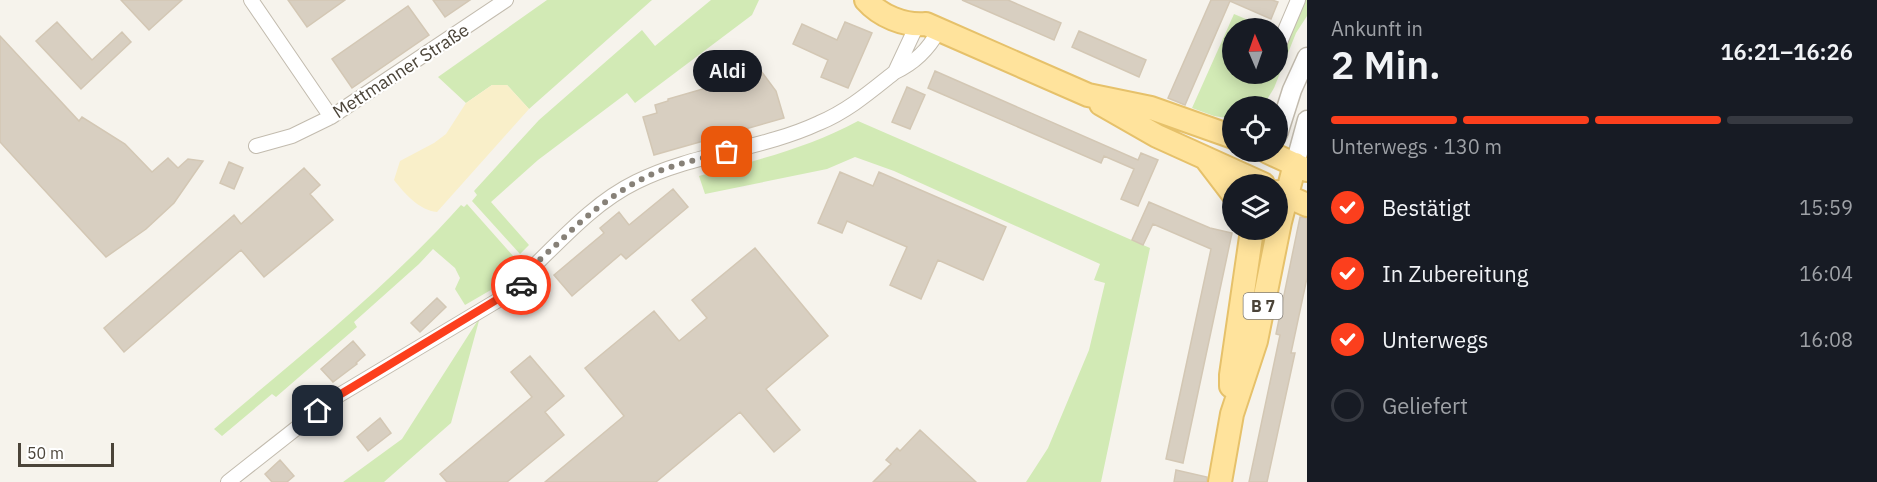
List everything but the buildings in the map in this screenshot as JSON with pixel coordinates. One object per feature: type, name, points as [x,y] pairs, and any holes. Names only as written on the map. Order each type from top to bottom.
[{"type":"main road","points":[[866,0],[875,10],[910,25],[927,26],[1088,95],[1151,108],[1222,131]]},
{"type":"main road","points":[[887,0],[918,12],[927,26]]},
{"type":"main road","points":[[1088,95],[1110,111],[1157,136],[1240,174]]},
{"type":"main road","points":[[1288,158],[1301,167]]},
{"type":"main road","points":[[1206,159],[1222,180]]},
{"type":"main road","name":"B 7","points":[[1288,185],[1301,167]]},
{"type":"main road","points":[[1288,197],[1307,205]]},
{"type":"main road","name":"B 7","points":[[1232,414],[1231,375],[1251,240]]},
{"type":"main road","name":"B 7","points":[[1220,482],[1232,414],[1256,340],[1274,240]]},
{"type":"street","points":[[251,0],[331,117]]},
{"type":"street","name":"Mettmanner Straße","points":[[256,146],[292,136],[331,117],[506,0]]},
{"type":"street","points":[[1288,24],[1298,0]]},
{"type":"street","points":[[895,72],[927,26]]},
{"type":"street","points":[[228,482],[336,397],[520,287],[524,277],[531,269],[589,213],[611,197],[659,171],[789,135],[845,111],[927,50],[927,26]]},
{"type":"street","points":[[1288,102],[1307,57]]},
{"type":"street","points":[[1287,96],[1292,90]]},
{"type":"street","points":[[1301,167],[1307,120]]},
{"type":"green space","points":[[547,0],[652,0],[529,109],[507,85],[492,85],[466,103],[438,77]]},
{"type":"green space","points":[[711,0],[759,0],[752,15],[635,103],[627,93],[538,160],[491,202],[529,245],[520,254],[472,201],[477,195],[474,191],[539,120],[642,30],[655,46]]},
{"type":"green space","points":[[1304,0],[1307,0],[1307,16],[1296,33],[1288,53],[1288,38]]},
{"type":"green space","points":[[1222,41],[1222,84],[1276,84],[1269,96],[1222,96],[1222,117],[1192,108]]},
{"type":"green space","points":[[858,121],[1150,248],[1101,482],[1026,482],[1048,448],[1089,350],[1105,283],[1094,280],[1100,264],[894,171],[855,157],[827,169],[705,194],[699,176],[800,146]]},
{"type":"green space","points":[[467,204],[515,258],[504,271],[496,287],[465,305],[455,289],[460,278],[455,268],[433,249],[354,322],[357,327],[276,397],[272,394],[222,436],[214,429],[372,293],[433,236],[461,205],[464,207]]},
{"type":"green space","points":[[480,317],[451,423],[384,482],[343,482],[402,439]]},
{"type":"sand","points":[[492,85],[507,85],[529,109],[437,212],[418,205],[394,180],[400,161],[446,134],[466,103]]},
{"type":"way so far","points":[[521,285],[531,269],[589,213],[611,197],[659,171],[727,152]]},
{"type":"place","name":"Aldi","points":[[727,152]]},
{"type":"route","points":[[318,411],[336,397],[521,285]]}]
